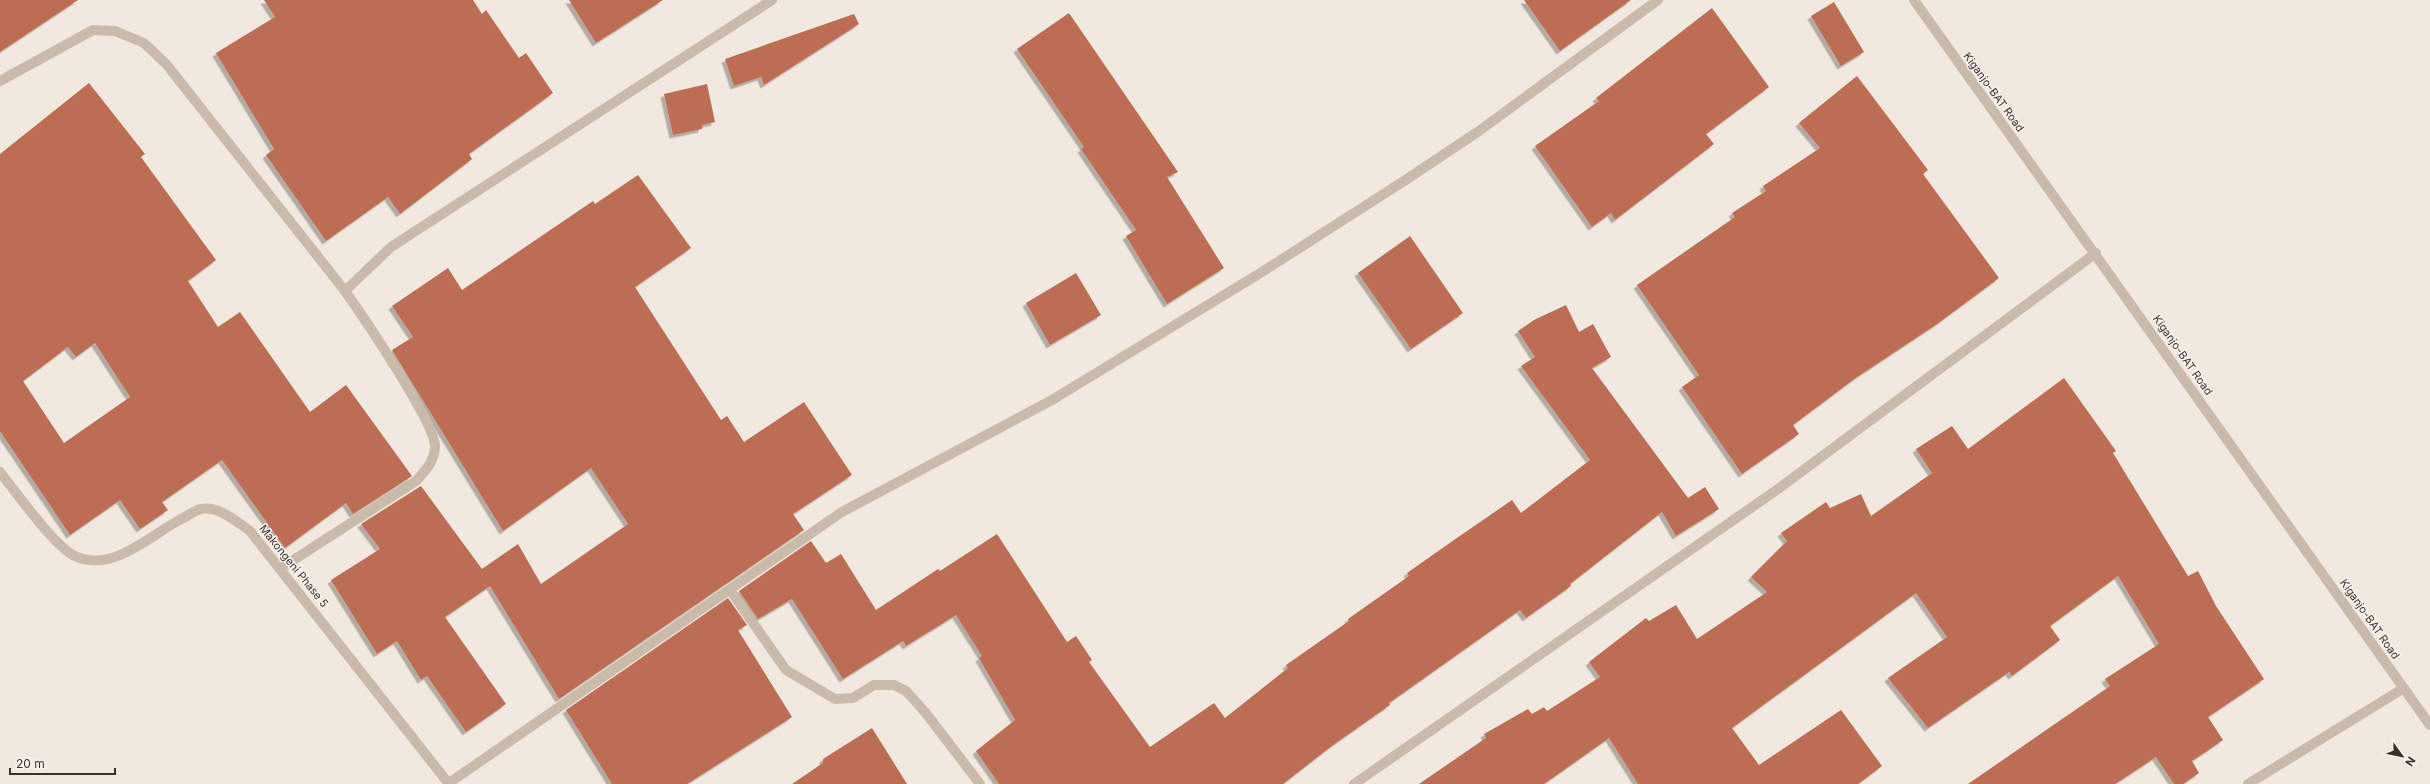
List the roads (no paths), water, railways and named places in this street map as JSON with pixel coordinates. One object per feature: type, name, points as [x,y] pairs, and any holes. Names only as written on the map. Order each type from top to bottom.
[{"type":"street","points":[[345,290],[391,247],[772,0]]},
{"type":"street","points":[[449,784],[842,512],[1052,400],[1262,272],[1479,131],[1658,0]]},
{"type":"street","name":"Kiganjo-BAT Road","points":[[1914,0],[1985,101],[2096,253],[2430,725]]},
{"type":"street","points":[[0,82],[93,30],[115,32],[144,42],[167,65],[345,290],[374,333],[431,428],[435,446],[431,465],[416,481],[281,568]]},
{"type":"street","points":[[1354,784],[1778,489],[2096,253]]},
{"type":"street","name":"Makongeni Phase 5","points":[[0,472],[55,540],[74,556],[95,560],[118,558],[173,523],[202,508],[222,512],[250,531],[281,568],[449,784]]},
{"type":"street","points":[[730,590],[786,670],[835,698],[853,698],[874,685],[894,685],[906,691],[926,712],[980,784]]},
{"type":"street","points":[[2248,784],[2404,688]]}]
